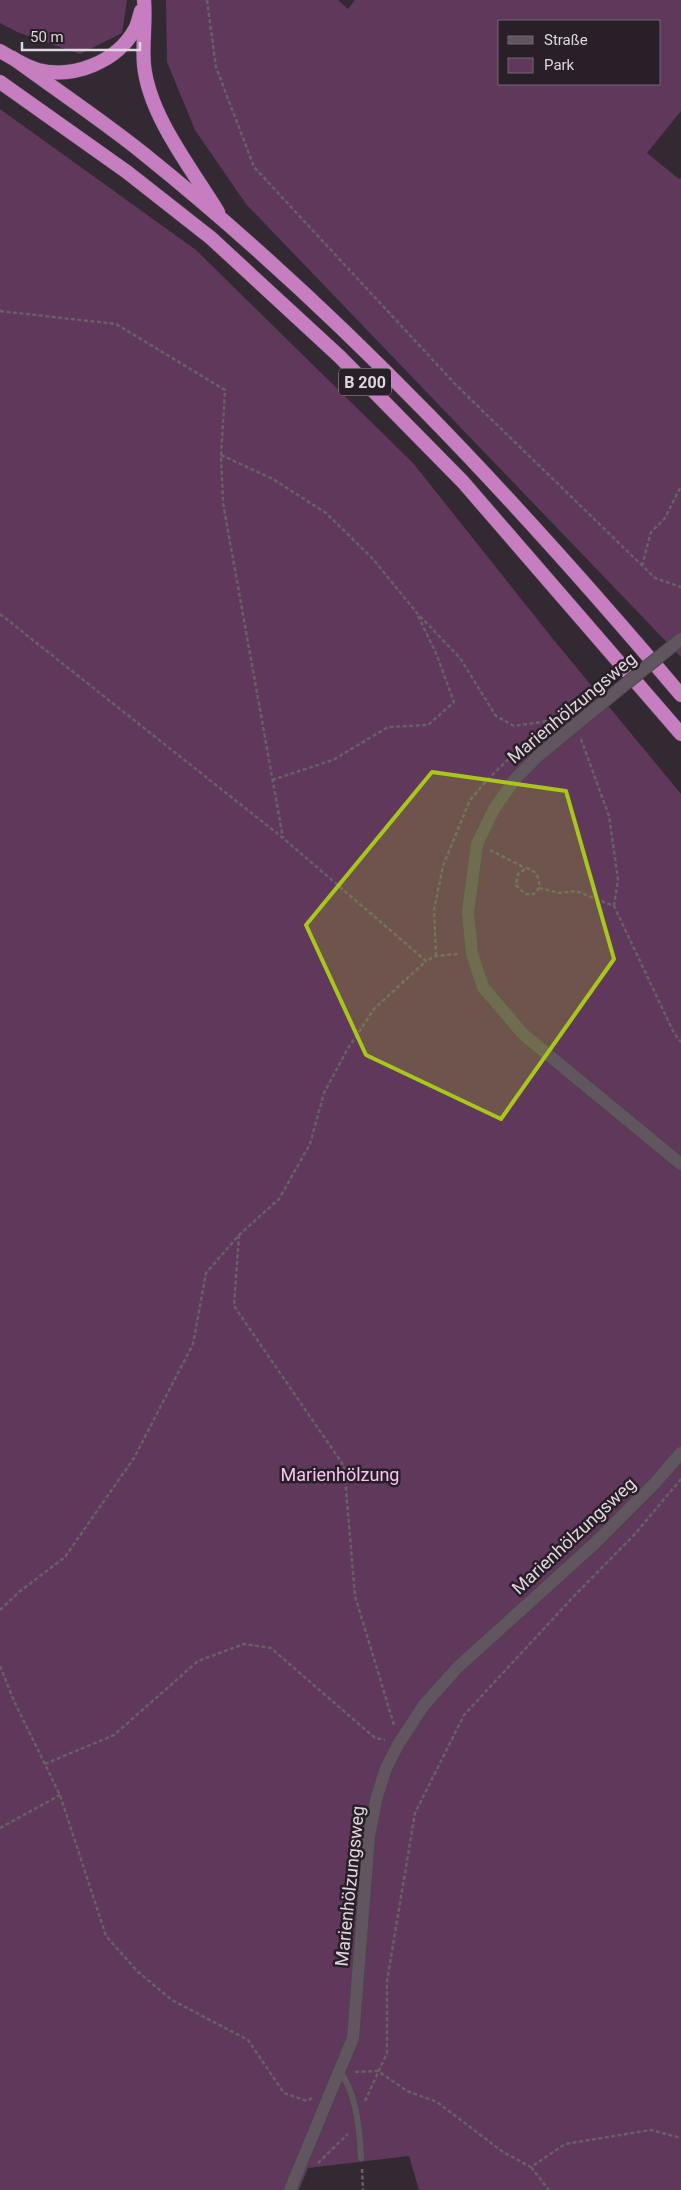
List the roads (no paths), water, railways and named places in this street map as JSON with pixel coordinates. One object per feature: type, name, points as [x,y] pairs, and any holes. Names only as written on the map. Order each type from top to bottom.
[{"type":"highway","points":[[13,58],[38,70],[47,71],[66,72],[93,66],[117,51],[123,44],[134,30],[144,2]]},
{"type":"highway","points":[[144,2],[144,66],[153,100],[167,130],[226,223]]},
{"type":"highway","name":"B 200","points":[[0,51],[13,58],[143,153],[226,223],[356,342],[482,470],[681,695]]},
{"type":"highway","name":"B 200","points":[[0,82],[127,172],[211,238],[340,357],[463,482],[681,734]]},
{"type":"street","name":"Marienhölzungsweg","points":[[681,639],[539,755],[515,779],[494,809],[477,844],[468,912],[472,954],[483,987],[523,1034],[681,1164]]},
{"type":"street","name":"Marienhölzungsweg","points":[[290,2190],[353,2038],[369,1836],[376,1800],[386,1768],[399,1743],[424,1705],[458,1667],[593,1545],[654,1484],[681,1453]]},
{"type":"lane","points":[[340,2072],[347,2080],[357,2119],[361,2158]]},
{"type":"park label","name":"Marienhölzung","points":[[340,1475]]}]
